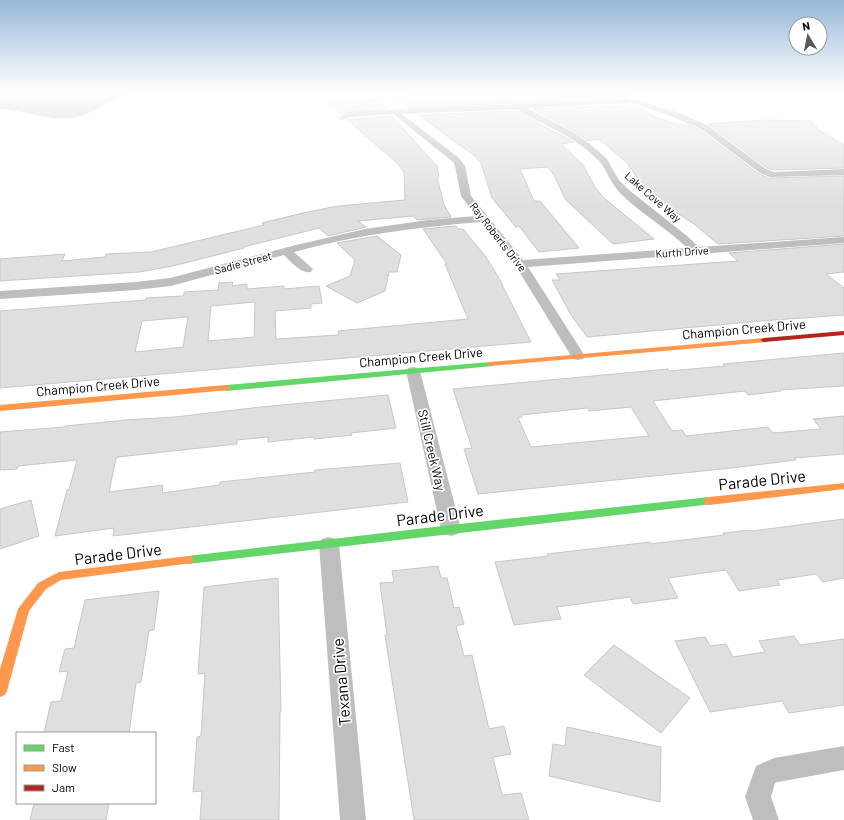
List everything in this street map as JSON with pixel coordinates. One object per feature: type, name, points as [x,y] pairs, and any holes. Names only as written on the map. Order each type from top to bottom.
[{"type":"street","name":"Ray Roberts Drive","points":[[418,130],[456,160],[460,166],[466,196],[520,264],[578,356]]},
{"type":"street","name":"Lake Cove Way","points":[[563,130],[587,146],[604,161],[615,181],[625,192],[683,238],[696,251]]},
{"type":"street","points":[[708,130],[763,170],[773,175],[844,172]]},
{"type":"street","name":"Sadie Street","points":[[0,296],[171,282],[286,251],[365,232],[428,223],[484,218]]},
{"type":"street","name":"Kurth Drive","points":[[520,264],[844,240]]},
{"type":"street","points":[[286,251],[307,269]]},
{"type":"street","name":"Champion Creek Drive","points":[[0,408],[844,333]]},
{"type":"street","name":"Still Creek Way","points":[[413,371],[450,529]]},
{"type":"street","name":"Parade Drive","points":[[0,691],[24,609],[42,586],[59,576],[450,529],[844,486]]},
{"type":"street","name":"Texana Drive","points":[[329,544],[354,820]]},
{"type":"street","points":[[766,820],[758,797],[765,775],[774,770],[844,758]]},
{"type":"building","points":[[359,130],[405,130],[437,166],[439,177],[437,177],[444,205],[451,217],[417,220],[413,216],[358,221],[366,227],[328,236],[319,228],[173,266],[139,272],[0,281],[0,259],[65,254],[62,261],[105,257],[106,254],[151,252],[264,225],[262,223],[303,213],[338,206],[405,200],[404,172],[395,161]]},
{"type":"building","points":[[439,130],[552,130],[574,142],[561,144],[583,165],[595,187],[604,198],[654,239],[613,244],[565,199],[555,177],[548,167],[520,169],[534,201],[540,201],[579,248],[539,252],[519,226],[516,227],[492,198],[481,163],[475,156]]},
{"type":"building","points":[[573,130],[700,130],[759,174],[769,178],[844,176],[844,236],[718,244],[694,224],[662,203],[645,189],[627,163],[605,144],[598,139],[588,141]]},
{"type":"building","points":[[716,130],[819,130],[844,145],[844,168],[774,170],[767,168]]},
{"type":"building","points":[[456,226],[458,229],[463,229],[486,257],[503,285],[531,342],[0,388],[0,311],[182,296],[184,295],[184,292],[218,290],[219,283],[233,282],[232,286],[247,284],[247,289],[284,286],[284,289],[319,286],[322,303],[311,304],[311,308],[275,311],[276,339],[339,335],[338,331],[468,319],[445,264],[447,264],[423,229]],"holes":[[[255,302],[254,337],[208,341],[211,306]],[[188,317],[183,347],[135,352],[142,321]]]},
{"type":"building","points":[[377,236],[401,255],[397,272],[389,272],[385,291],[357,303],[326,286],[350,276],[355,260],[337,243]]},
{"type":"building","points":[[844,244],[844,272],[826,274],[844,288],[844,315],[587,337],[571,315],[552,280],[560,280],[556,274],[738,261],[729,253]]},
{"type":"building","points":[[844,353],[844,386],[780,390],[781,391],[748,395],[745,391],[653,401],[672,431],[682,430],[686,436],[768,427],[773,433],[821,429],[813,419],[844,416],[844,454],[794,458],[796,460],[732,468],[478,494],[464,449],[472,448],[453,389],[668,369],[669,371],[725,366],[723,364]],"holes":[[[631,407],[649,436],[531,447],[518,418],[522,417],[521,415],[588,408],[589,411]]]},
{"type":"building","points":[[388,395],[396,428],[314,439],[314,437],[268,442],[268,437],[237,440],[237,444],[118,457],[116,458],[109,492],[163,485],[162,493],[219,485],[220,482],[315,472],[315,470],[400,463],[408,502],[113,536],[114,528],[55,536],[67,490],[69,490],[77,460],[18,466],[17,469],[0,470],[0,432],[175,417]]},
{"type":"building","points":[[31,500],[39,536],[0,549],[0,509]]},
{"type":"building","points":[[844,519],[844,578],[823,582],[816,574],[777,580],[780,585],[739,591],[726,570],[668,578],[678,598],[633,604],[630,597],[557,607],[561,619],[514,625],[495,562],[548,556],[547,554],[650,542],[650,544],[724,535],[723,533],[752,531]]},
{"type":"building","points":[[438,566],[441,578],[447,578],[454,608],[459,607],[464,624],[456,626],[464,656],[472,655],[489,729],[504,726],[511,754],[493,757],[502,795],[521,793],[529,820],[414,820],[385,635],[387,635],[380,583],[394,582],[392,571]]},
{"type":"building","points":[[278,578],[281,712],[279,820],[200,820],[202,791],[193,792],[197,737],[201,736],[205,673],[198,674],[204,587]]},
{"type":"building","points":[[159,591],[154,630],[149,631],[141,682],[136,683],[129,732],[44,732],[51,702],[61,701],[68,671],[59,672],[65,649],[74,648],[85,600]]},
{"type":"building","points":[[794,636],[800,645],[844,639],[844,705],[789,713],[782,701],[710,712],[675,641],[705,637],[710,646],[726,644],[733,657],[765,652],[759,641]]},
{"type":"building","points":[[614,645],[690,698],[661,733],[584,675]]},
{"type":"building","points":[[567,727],[661,747],[660,802],[549,776],[553,744],[565,746]]},
{"type":"building","points":[[34,804],[109,804],[106,820],[30,820]]},
{"type":"traffic: fast","points":[[226,388],[490,364]]},
{"type":"traffic: fast","points":[[188,560],[451,529],[709,501]]},
{"type":"traffic: slow","points":[[490,364],[764,340]]},
{"type":"traffic: slow","points":[[0,408],[226,388]]},
{"type":"traffic: slow","points":[[709,501],[844,486]]},
{"type":"traffic: slow","points":[[0,691],[24,609],[42,586],[59,576],[188,560]]},
{"type":"traffic: jam","points":[[764,340],[844,333]]}]
